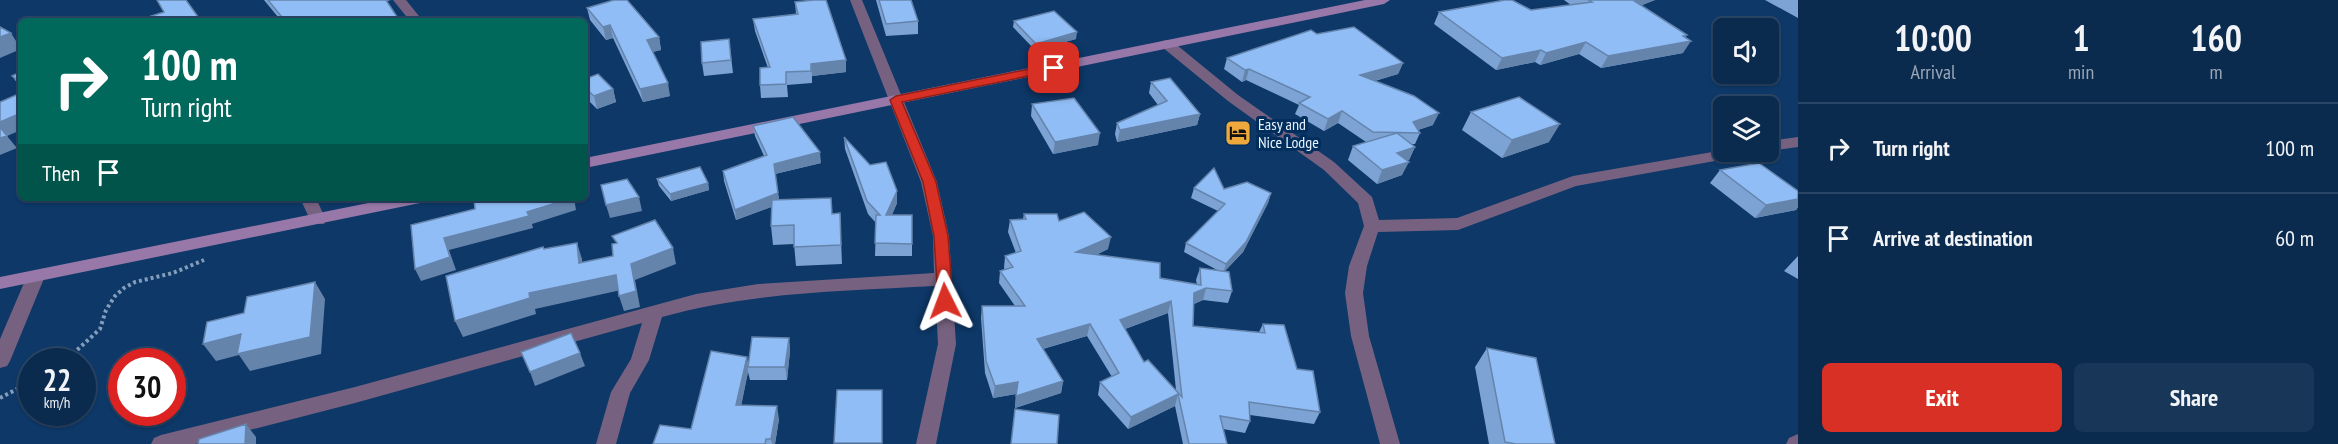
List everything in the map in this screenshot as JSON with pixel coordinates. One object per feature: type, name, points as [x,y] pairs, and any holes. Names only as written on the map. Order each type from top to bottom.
[{"type":"main road","points":[[588,163],[1384,0]]},
{"type":"main road","points":[[0,283],[406,201]]},
{"type":"street","points":[[399,0],[414,18]]},
{"type":"street","points":[[856,0],[929,182],[941,236],[947,344],[926,444]]},
{"type":"street","points":[[1167,44],[1233,98],[1298,142],[1351,185],[1366,201],[1372,226],[1358,266],[1354,293],[1360,336],[1390,444]]},
{"type":"street","points":[[1779,145],[1798,142]]},
{"type":"street","points":[[1372,226],[1458,224],[1573,181],[1713,156]]},
{"type":"street","points":[[309,201],[318,220]]},
{"type":"street","points":[[0,361],[36,276]]},
{"type":"street","points":[[161,444],[355,395],[696,301],[758,290],[945,279]]},
{"type":"street","points":[[606,444],[621,392],[640,360],[655,311]]},
{"type":"path","points":[[79,348],[100,329],[106,310],[115,296],[124,288],[135,282],[173,273],[207,258]]},
{"type":"path","points":[[0,398],[18,388]]},
{"type":"building","points":[[157,0],[186,0],[199,18],[145,18],[164,12]]},
{"type":"building","points":[[268,0],[386,0],[398,18],[275,18],[281,16]]},
{"type":"building","points":[[614,0],[627,0],[659,37],[647,40],[668,83],[640,89],[610,25],[603,27],[587,8]]},
{"type":"building","points":[[826,0],[846,60],[811,64],[811,71],[786,72],[786,84],[760,85],[760,68],[770,67],[753,19],[798,14],[795,2]]},
{"type":"building","points":[[879,0],[911,0],[918,21],[886,24]]},
{"type":"building","points":[[1512,0],[1531,10],[1592,2],[1588,0],[1633,0],[1687,35],[1683,36],[1691,41],[1608,56],[1586,42],[1546,53],[1541,50],[1502,58],[1439,12]]},
{"type":"building","points":[[1054,11],[1077,32],[1036,44],[1014,21]]},
{"type":"building","points":[[0,27],[11,33],[0,37]]},
{"type":"building","points":[[1354,27],[1403,63],[1360,75],[1414,96],[1439,113],[1413,122],[1420,133],[1373,132],[1342,111],[1328,119],[1299,103],[1310,97],[1249,69],[1245,70],[1227,58],[1311,30],[1317,34]]},
{"type":"building","points":[[729,39],[731,60],[702,63],[701,42]]},
{"type":"building","points":[[598,74],[613,89],[594,96],[588,91],[588,78]]},
{"type":"building","points":[[1170,78],[1200,114],[1120,130],[1117,123],[1167,101],[1151,82]]},
{"type":"building","points":[[18,94],[18,114],[0,122],[0,102]]},
{"type":"building","points":[[1519,97],[1560,124],[1512,140],[1471,112]]},
{"type":"building","points":[[1074,98],[1100,133],[1055,142],[1032,104]]},
{"type":"building","points":[[793,117],[820,152],[774,164],[778,193],[735,210],[723,171],[767,155],[753,126]]},
{"type":"building","points":[[0,127],[7,136],[0,138]]},
{"type":"building","points":[[1397,133],[1415,147],[1397,153],[1409,162],[1382,170],[1353,146]]},
{"type":"building","points":[[844,137],[870,165],[886,162],[897,191],[886,215],[912,215],[912,244],[875,243],[876,215],[880,215],[867,201]]},
{"type":"building","points":[[1759,163],[1798,191],[1798,199],[1766,205],[1720,170]]},
{"type":"building","points":[[700,167],[708,183],[670,194],[657,179]]},
{"type":"building","points":[[1214,168],[1224,189],[1247,182],[1271,193],[1246,242],[1226,264],[1186,243],[1225,204],[1194,188]]},
{"type":"building","points":[[627,179],[639,197],[606,205],[601,185]]},
{"type":"building","points":[[831,198],[832,214],[840,213],[841,245],[794,247],[794,225],[771,226],[772,200]]},
{"type":"building","points":[[474,201],[562,201],[527,212],[529,216],[444,238],[450,257],[415,269],[411,225],[475,209]]},
{"type":"building","points":[[1084,212],[1111,237],[1076,252],[1160,263],[1160,278],[1201,285],[1200,268],[1229,272],[1232,291],[1206,288],[1194,293],[1193,326],[1265,333],[1263,324],[1284,325],[1297,369],[1313,371],[1320,412],[1249,402],[1250,421],[1220,416],[1227,444],[1189,444],[1178,394],[1131,417],[1100,382],[1119,373],[1090,324],[1037,339],[1063,381],[1016,396],[1018,382],[995,386],[986,361],[982,306],[1025,306],[1000,271],[1013,267],[1005,256],[1021,251],[1010,220],[1026,219],[1024,214],[1057,214],[1059,221]],"holes":[[[1171,301],[1182,397],[1148,360],[1144,362],[1120,320]]]},
{"type":"building","points":[[655,220],[673,248],[631,264],[636,291],[619,296],[616,275],[529,293],[530,298],[455,321],[446,276],[543,247],[544,249],[577,243],[579,263],[613,256],[612,244],[617,243],[612,236]]},
{"type":"building","points":[[315,282],[310,337],[237,354],[241,334],[203,344],[207,322],[244,313],[247,297]]},
{"type":"building","points":[[571,333],[580,353],[530,372],[521,352]]},
{"type":"building","points":[[752,337],[789,338],[785,367],[748,367]]},
{"type":"building","points":[[1487,348],[1536,358],[1555,444],[1505,442]]},
{"type":"building","points":[[711,351],[747,357],[736,405],[777,406],[771,439],[766,439],[765,444],[653,444],[660,425],[691,429]]},
{"type":"building","points":[[837,390],[882,390],[882,443],[834,443]]},
{"type":"building","points":[[1015,409],[1059,415],[1057,444],[1011,444]]},
{"type":"building","points":[[246,424],[245,444],[198,444],[199,439]]},
{"type":"place","name":"Easy and Nice Lodge","points":[[1238,133]]},
{"type":"route","points":[[945,301],[941,236],[929,182],[896,100],[1054,68]]}]
